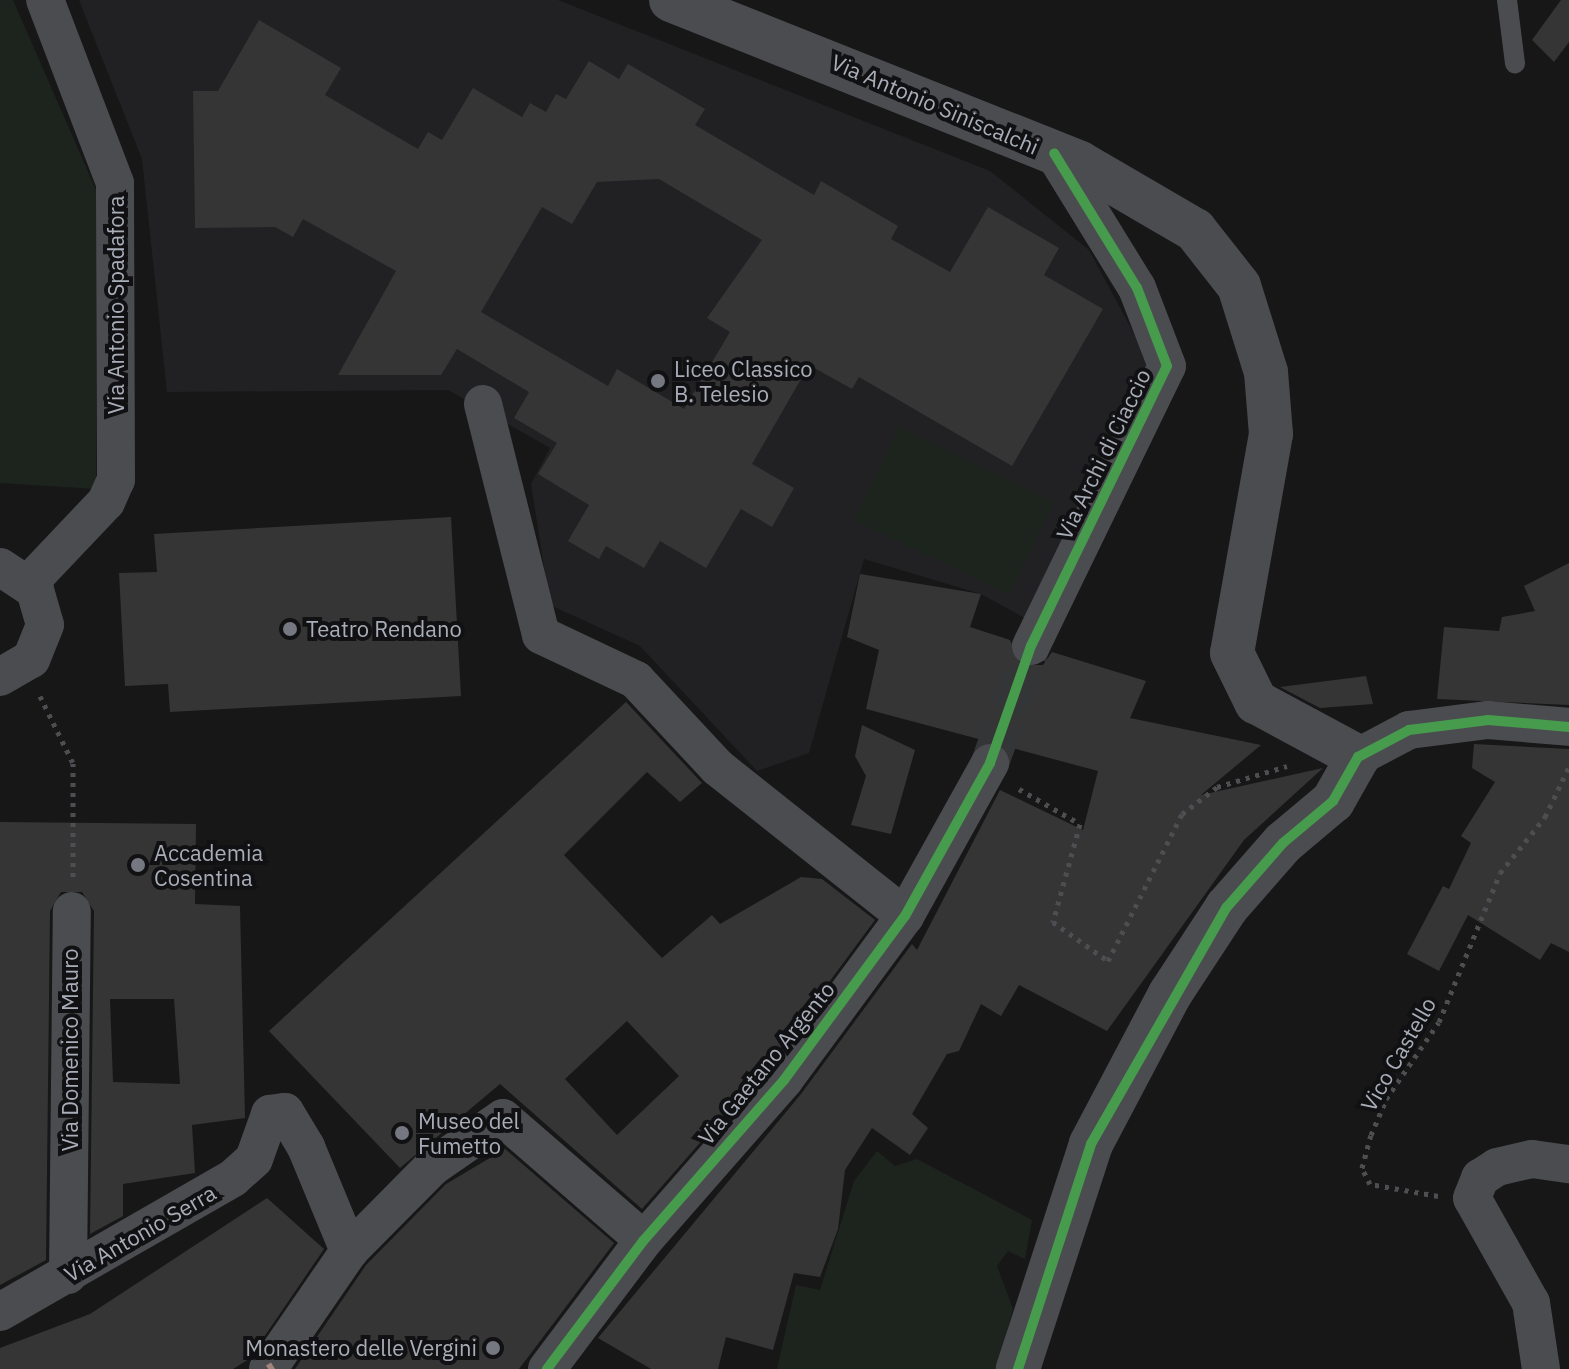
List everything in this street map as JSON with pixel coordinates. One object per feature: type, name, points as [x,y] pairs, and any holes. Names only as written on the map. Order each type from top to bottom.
[{"type":"street","name":"Via Antonio Spadafora","points":[[14,575],[106,502],[116,480],[115,183],[45,0]]},
{"type":"street","name":"Via Antonio Siniscalchi","points":[[671,0],[1054,153],[1195,230],[1239,286],[1266,372],[1271,434],[1232,653],[1256,702],[1344,747]]},
{"type":"street","name":"Via Archi di Ciaccio","points":[[1031,646],[1167,366],[1137,288],[1054,153]]},
{"type":"street","points":[[483,404],[541,635],[636,680],[717,767],[905,916]]},
{"type":"street","points":[[12,671],[45,625],[14,575]]},
{"type":"street","points":[[1018,1369],[1091,1144],[1170,994],[1227,907],[1283,843],[1333,801],[1344,747],[1409,730],[1488,720],[1569,727]]},
{"type":"street","name":"Via Gaetano Argento","points":[[547,1369],[644,1240],[784,1080],[905,916],[1000,774]]},
{"type":"street","name":"Via Domenico Mauro","points":[[68,1275],[72,911]]},
{"type":"street","name":"Via Antonio Serra","points":[[0,1312],[233,1178],[254,1159],[270,1114],[285,1112],[349,1251]]},
{"type":"street","points":[[271,1368],[349,1251],[432,1167],[503,1118],[644,1240]]},
{"type":"street","points":[[1541,1369],[1531,1303],[1472,1198],[1480,1178],[1497,1167],[1532,1159],[1569,1164]]},
{"type":"lane","points":[[1507,0],[1515,63]]},
{"type":"path","points":[[12,671],[73,763],[76,825],[72,911]]},
{"type":"path","points":[[1000,774],[1080,824],[1053,922],[1108,961],[1182,814],[1217,787],[1315,761],[1344,747]]},
{"type":"shaded area","points":[[0,0],[13,0],[96,190],[96,489],[0,483]]},
{"type":"shaded area","name":"Liceo Classico B. Telesio","points":[[79,0],[558,0],[990,171],[1089,250],[1155,373],[1034,623],[981,594],[864,559],[809,753],[757,771],[640,646],[550,605],[531,484],[550,448],[448,390],[167,392],[142,159]]},
{"type":"shaded area","points":[[899,427],[1054,502],[1008,595],[854,520]]},
{"type":"shaded area","points":[[877,1151],[895,1166],[917,1159],[1032,1220],[1025,1259],[1008,1251],[997,1266],[1013,1309],[997,1369],[777,1369],[796,1285],[820,1290],[854,1181]]},
{"type":"building","points":[[1561,0],[1569,0],[1569,42],[1554,62],[1532,40]]},
{"type":"building","points":[[259,20],[341,68],[325,95],[418,149],[428,132],[442,140],[473,88],[522,117],[530,103],[546,112],[556,94],[566,99],[589,61],[619,79],[628,64],[705,109],[695,125],[814,195],[821,181],[898,226],[891,239],[950,272],[988,207],[1059,248],[1044,275],[1103,309],[1012,466],[859,377],[852,389],[809,365],[752,464],[794,488],[772,527],[741,509],[706,568],[660,541],[644,568],[606,546],[599,559],[568,541],[589,505],[538,474],[557,443],[514,418],[529,392],[457,349],[441,375],[338,375],[396,271],[303,219],[293,237],[275,227],[195,228],[193,91],[218,91]],"holes":[[[659,179],[762,240],[707,318],[730,332],[684,409],[617,369],[608,386],[481,312],[542,207],[572,224],[597,182]]]},
{"type":"building","name":"Teatro Rendano","points":[[451,517],[461,696],[170,712],[168,684],[125,686],[119,573],[157,572],[154,534]]},
{"type":"building","points":[[1569,563],[1569,705],[1437,699],[1444,627],[1499,631],[1502,617],[1535,611],[1524,586]]},
{"type":"building","points":[[860,574],[981,594],[970,627],[1010,640],[1021,665],[1043,665],[1052,652],[1146,681],[1130,718],[1261,745],[1201,795],[1323,768],[1244,840],[1107,1031],[1019,985],[1001,1016],[981,1004],[959,1051],[947,1054],[912,1114],[928,1128],[910,1155],[872,1128],[845,1170],[838,1229],[820,1277],[794,1273],[773,1350],[726,1337],[718,1369],[651,1369],[598,1338],[801,1094],[912,944],[917,950],[1000,790],[1083,830],[1098,771],[866,709],[879,650],[847,637]]},
{"type":"building","points":[[1366,676],[1373,704],[1320,708],[1280,687]]},
{"type":"building","points":[[626,702],[702,783],[680,802],[647,772],[564,855],[662,958],[712,915],[720,924],[801,877],[822,879],[875,920],[767,1066],[642,1209],[500,1084],[400,1168],[269,1031]],"holes":[[[627,1021],[679,1076],[617,1135],[565,1079]]]},
{"type":"building","points":[[862,725],[915,750],[891,834],[851,825],[866,776],[855,756]]},
{"type":"building","points":[[1474,744],[1569,749],[1569,952],[1551,943],[1540,960],[1468,915],[1439,971],[1407,954],[1443,886],[1449,889],[1471,843],[1461,836],[1495,782],[1472,768]]},
{"type":"building","points":[[0,822],[196,824],[195,904],[240,906],[245,1118],[192,1125],[195,1173],[123,1184],[123,1216],[90,1234],[94,911],[82,892],[61,892],[50,911],[46,1260],[0,1285]],"holes":[[[110,999],[174,999],[180,1084],[113,1082]]]},
{"type":"building","points":[[505,1149],[614,1243],[519,1369],[295,1369],[366,1265],[446,1184]]},
{"type":"building","points":[[267,1198],[324,1249],[249,1359],[233,1369],[0,1369],[0,1348],[90,1314]]},
{"type":"tunnel","points":[[990,763],[1031,646]]},
{"type":"marked path","points":[[268,1369],[273,1366]]},
{"type":"cycle path","points":[[547,1369],[644,1240],[784,1080],[905,916],[990,763],[1031,646],[1167,366],[1137,288],[1054,153]]},
{"type":"cycle path","points":[[1018,1369],[1091,1144],[1227,907],[1283,843],[1333,801],[1358,757],[1409,730],[1488,720],[1569,727]]},
{"type":"place","name":"Liceo Classico B. Telesio","points":[[658,381]]},
{"type":"place","name":"Teatro Rendano","points":[[290,629]]},
{"type":"place","name":"Accademia Cosentina","points":[[138,865]]},
{"type":"place","name":"Museo del Fumetto","points":[[402,1133]]},
{"type":"place","name":"Monastero delle Vergini","points":[[493,1348]]}]
